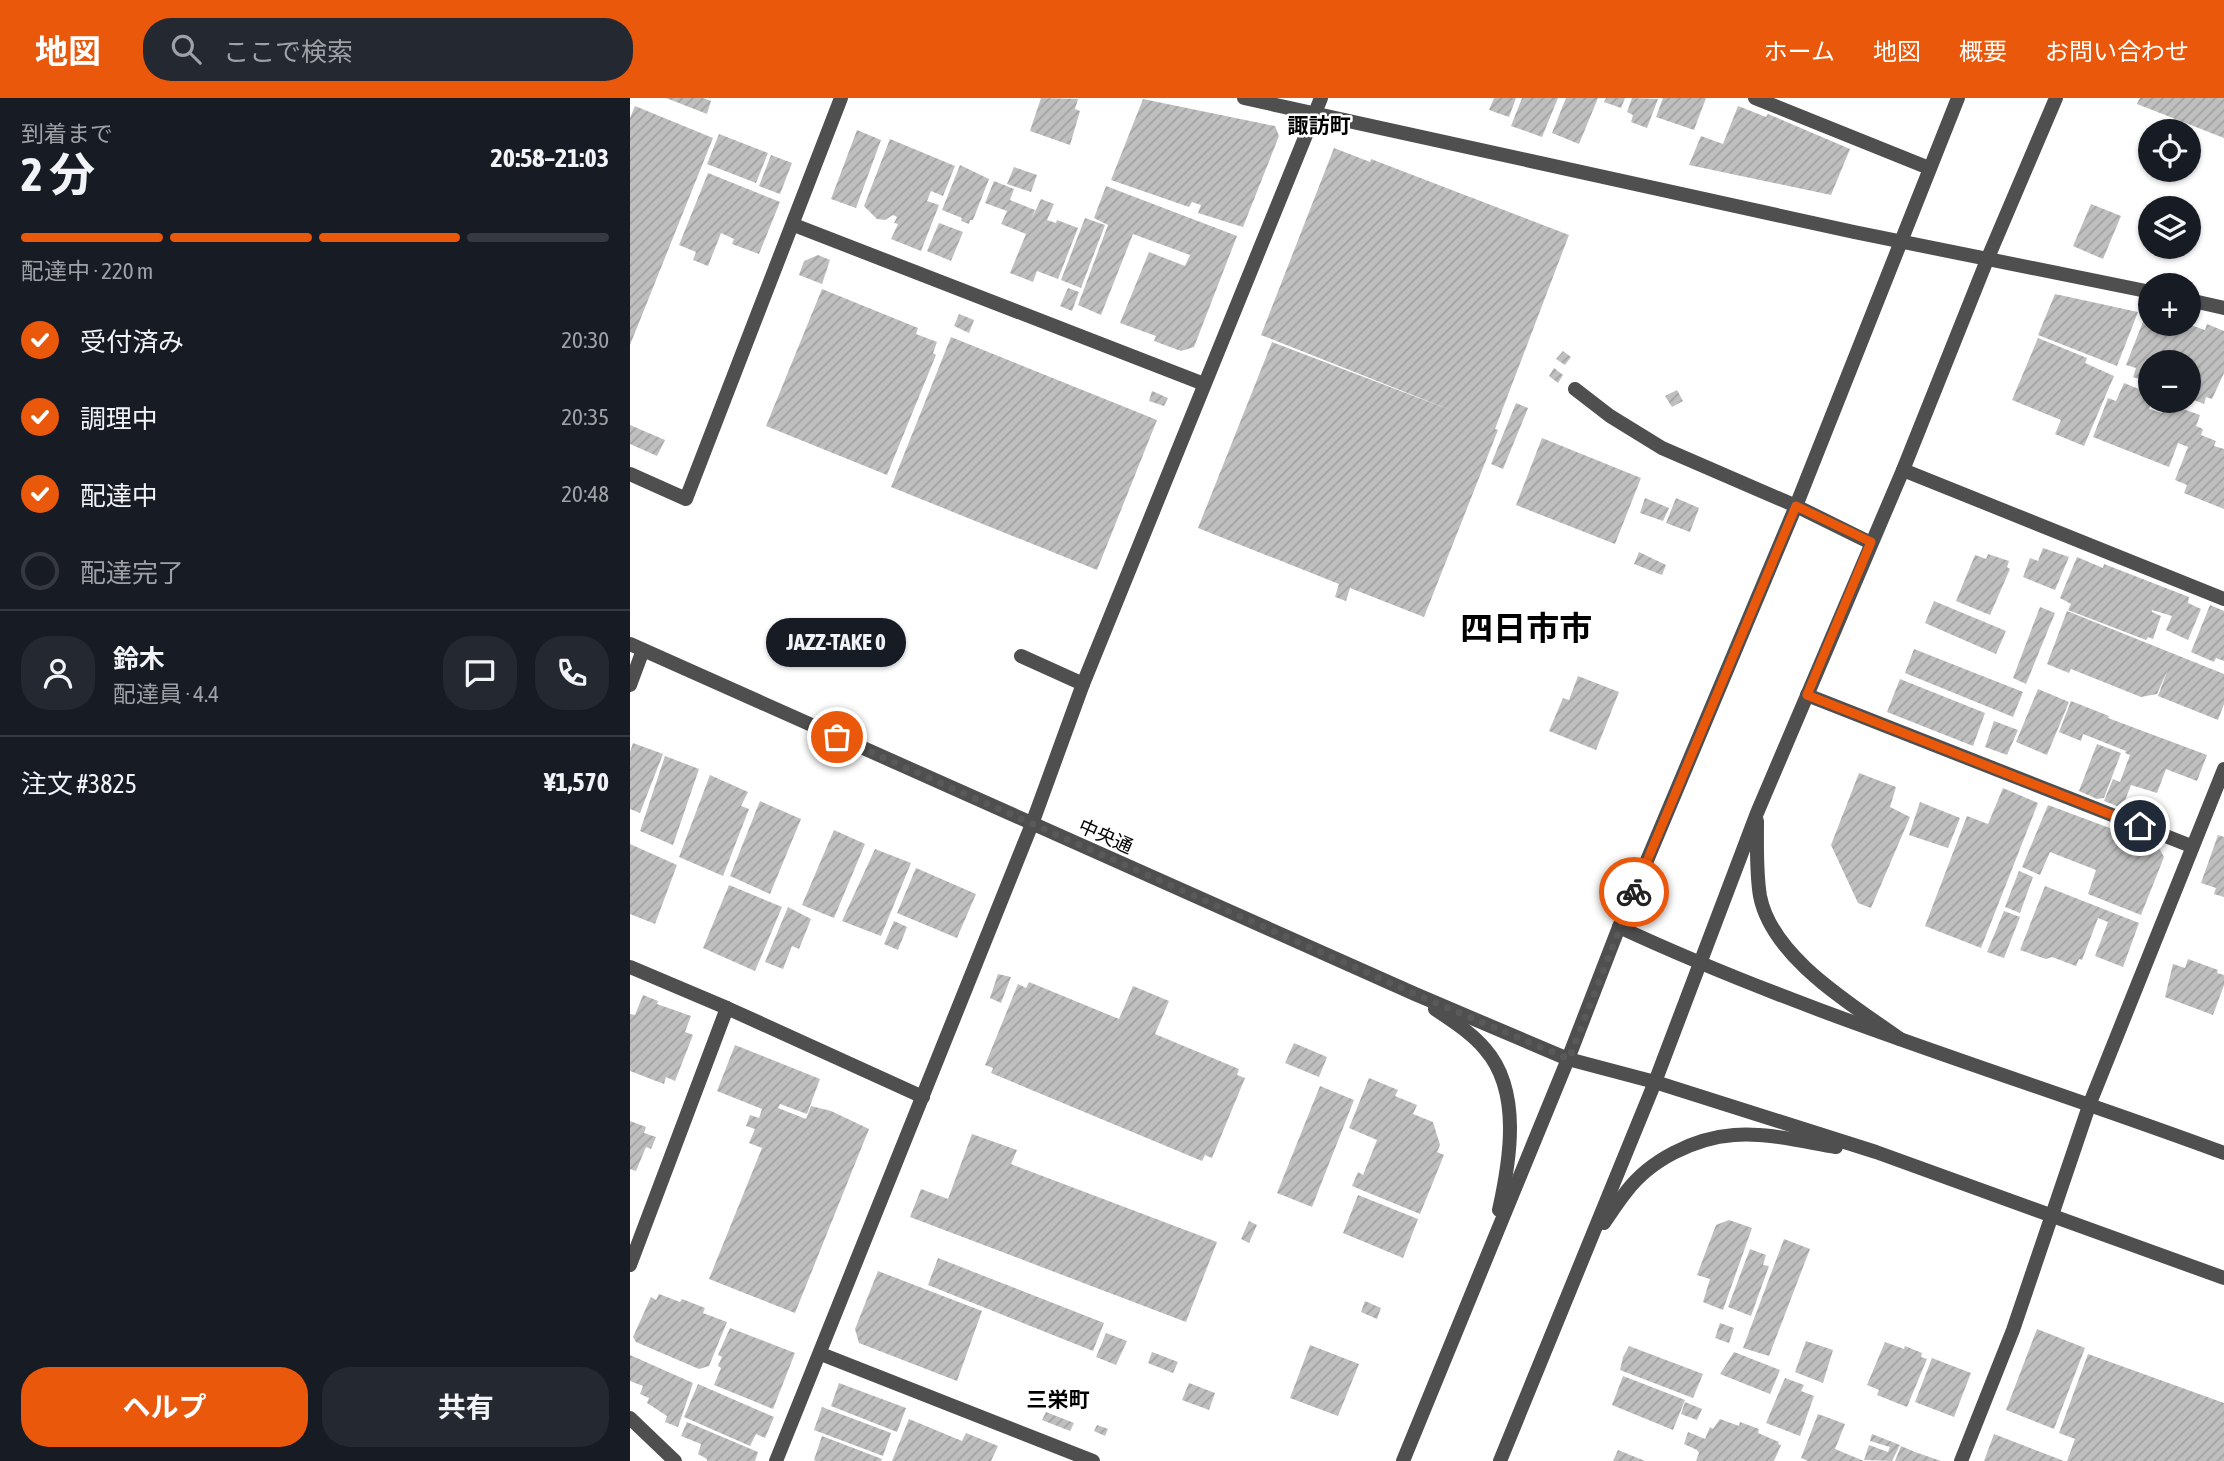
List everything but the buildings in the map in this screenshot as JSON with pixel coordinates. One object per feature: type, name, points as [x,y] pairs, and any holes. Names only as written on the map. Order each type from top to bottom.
[{"type":"street","points":[[630,474],[686,499],[841,98]]},
{"type":"street","points":[[1244,98],[1987,260],[2138,289]]},
{"type":"street","points":[[776,1461],[1032,824],[1083,684],[1321,98]]},
{"type":"street","points":[[1755,98],[1930,168]]},
{"type":"street","points":[[1403,1461],[1569,1059],[1619,928],[1796,506],[1958,98]]},
{"type":"street","points":[[1500,1461],[1656,1082],[1757,813],[1903,470],[1987,260],[2056,98]]},
{"type":"street","points":[[794,225],[1203,384]]},
{"type":"street","points":[[2201,303],[2224,308]]},
{"type":"street","points":[[1574,389],[1610,416],[1662,448],[1871,542]]},
{"type":"street","points":[[1903,470],[2224,599]]},
{"type":"street","points":[[630,685],[636,647]]},
{"type":"street","name":"中央通","points":[[636,647],[1415,994],[1569,1059],[1656,1082],[1876,1153]]},
{"type":"street","points":[[1021,656],[1083,684]]},
{"type":"street","points":[[1807,695],[2191,846]]},
{"type":"street","points":[[1961,1461],[2014,1330],[2090,1103],[2191,846],[2220,788],[2224,769]]},
{"type":"street","points":[[1757,813],[1757,864],[1761,898],[1774,930],[1799,961],[1826,985],[1900,1040]]},
{"type":"street","points":[[1619,928],[1699,964],[1900,1040],[2090,1103],[2224,1153]]},
{"type":"street","points":[[630,967],[923,1097]]},
{"type":"street","points":[[1415,994],[1485,1049],[1498,1068],[1505,1089],[1509,1104],[1504,1186],[1489,1252]]},
{"type":"street","points":[[630,1265],[727,1008]]},
{"type":"street","points":[[1587,1248],[1626,1190],[1646,1171],[1678,1150],[1705,1140],[1735,1135],[1876,1153],[2224,1278]]},
{"type":"street","points":[[821,1354],[1086,1460]]},
{"type":"street","points":[[630,1418],[675,1461]]},
{"type":"way so far","points":[[837,737],[1415,994],[1569,1059],[1634,892]]},
{"type":"place","name":"JAZZ-TAKE 0","points":[[837,737]]},
{"type":"district","name":"諏訪町","points":[[1319,125]]},
{"type":"district","name":"四日市市","points":[[1526,628]]},
{"type":"district","name":"三栄町","points":[[1058,1399]]},
{"type":"route","points":[[1634,892],[1796,506],[1871,542],[1807,695],[2140,826]]}]
